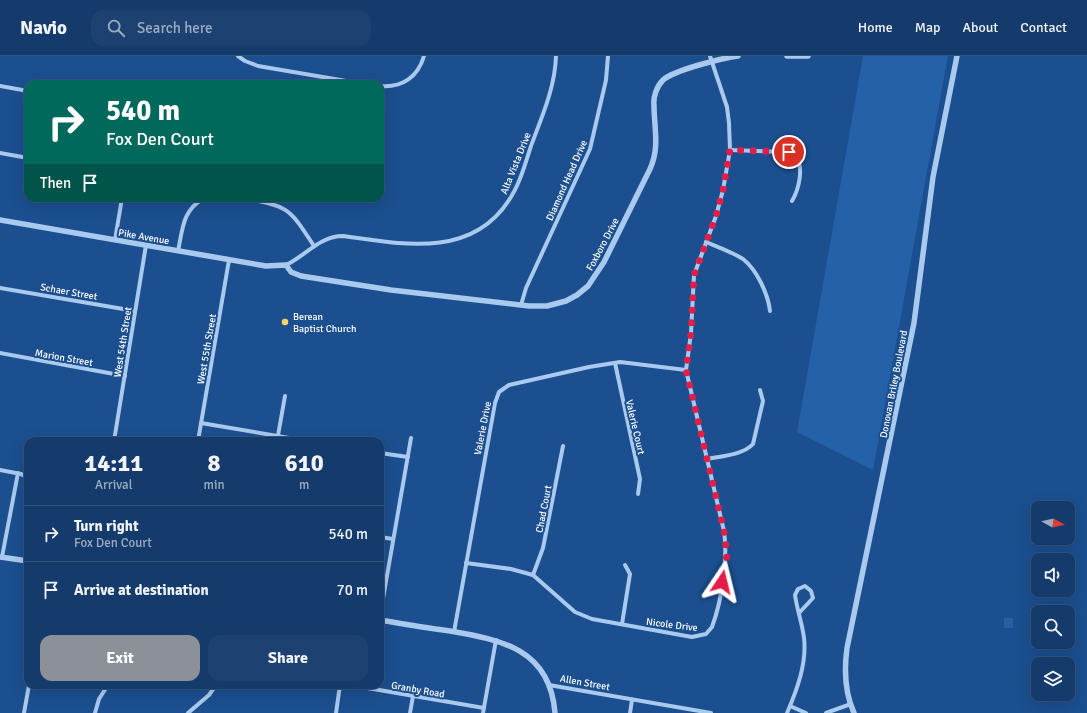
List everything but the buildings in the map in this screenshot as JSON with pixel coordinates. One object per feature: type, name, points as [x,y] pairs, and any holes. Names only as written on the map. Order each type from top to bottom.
[{"type":"street","points":[[238,56],[245,61],[258,66],[340,80]]},
{"type":"street","points":[[384,86],[399,85],[413,76],[419,70],[424,56]]},
{"type":"street","name":"Alta Vista Drive","points":[[286,265],[326,239],[340,236],[407,244],[440,244],[458,239],[473,232],[492,219],[510,200],[517,185],[551,92],[556,56]]},
{"type":"street","name":"Diamond Head Drive","points":[[521,305],[526,288],[590,149],[604,86],[608,56]]},
{"type":"street","name":"Nicole Drive","points":[[466,563],[511,569],[533,575],[575,612],[592,619],[692,637],[706,634],[712,627],[725,568],[727,549],[686,370],[691,333],[694,275],[723,190],[730,150],[727,107],[710,56]]},
{"type":"street","name":"Foxboro Drive","points":[[286,265],[288,269],[296,274],[316,279],[392,290],[521,305],[546,306],[566,301],[582,292],[595,277],[653,163],[657,144],[654,100],[660,84],[671,75],[712,62],[738,56]]},
{"type":"street","points":[[787,56],[808,56]]},
{"type":"street","name":"Donovan Briley Boulevard","points":[[854,713],[845,671],[847,648],[914,323],[933,177],[957,56]]},
{"type":"street","points":[[0,86],[24,90]]},
{"type":"street","points":[[730,150],[786,152],[796,156],[800,170],[797,190],[792,200]]},
{"type":"street","points":[[0,153],[24,157]]},
{"type":"street","points":[[115,240],[121,202]]},
{"type":"street","points":[[178,251],[187,213],[198,202]]},
{"type":"street","points":[[262,202],[286,209],[298,220],[314,246]]},
{"type":"street","name":"Pike Avenue","points":[[0,220],[266,266],[286,265]]},
{"type":"street","points":[[706,242],[738,257],[748,264],[764,289],[770,311]]},
{"type":"street","name":"West 54th Street","points":[[115,437],[146,245]]},
{"type":"street","name":"West 55th Street","points":[[199,437],[229,260]]},
{"type":"street","name":"Schaer Street","points":[[0,288],[135,311]]},
{"type":"street","name":"Marion Street","points":[[0,353],[125,376]]},
{"type":"street","name":"Valerie Drive","points":[[454,632],[494,408],[498,393],[503,388],[510,385],[614,363],[630,363],[686,370]]},
{"type":"street","name":"Valerie Court","points":[[614,363],[640,479],[638,494]]},
{"type":"street","points":[[707,459],[739,452],[753,444],[763,401],[760,390]]},
{"type":"street","points":[[277,437],[285,396]]},
{"type":"street","points":[[201,423],[268,437]]},
{"type":"street","points":[[384,592],[411,438]]},
{"type":"street","name":"Chad Court","points":[[533,575],[543,548],[563,446]]},
{"type":"street","points":[[384,454],[408,458]]},
{"type":"street","points":[[0,470],[18,473],[24,476]]},
{"type":"street","points":[[18,473],[1,557],[24,560]]},
{"type":"street","points":[[384,538],[393,539]]},
{"type":"street","points":[[622,624],[630,576],[625,565]]},
{"type":"street","points":[[787,713],[799,683],[803,659],[804,639],[799,613],[797,611],[795,595],[798,589],[805,586],[811,591],[813,598],[799,613]]},
{"type":"street","name":"Allen Street","points":[[384,621],[496,640],[510,645],[525,654],[538,668],[549,685],[711,713]]},
{"type":"street","points":[[483,713],[496,640]]},
{"type":"street","points":[[549,685],[555,713]]},
{"type":"street","points":[[24,713],[28,689]]},
{"type":"street","points":[[95,713],[99,699],[105,689]]},
{"type":"street","points":[[188,713],[209,696],[213,689]]},
{"type":"street","points":[[336,713],[339,689]]},
{"type":"street","name":"Granby Road","points":[[373,689],[484,708]]},
{"type":"street","points":[[410,713],[413,696]]},
{"type":"street","points":[[630,713],[632,700]]},
{"type":"street","points":[[827,713],[851,704]]},
{"type":"street","points":[[790,706],[806,713]]},
{"type":"shaded area","points":[[863,56],[948,56],[873,470],[797,432]]},
{"type":"shaded area","points":[[1004,618],[1013,618],[1013,628],[1004,628]]},
{"type":"place","name":"Berean Baptist Church","points":[[285,322]]},
{"type":"route","points":[[722,582],[727,555],[724,531],[686,376],[692,327],[692,291],[694,275],[716,216],[723,190],[730,150],[789,152]]}]
